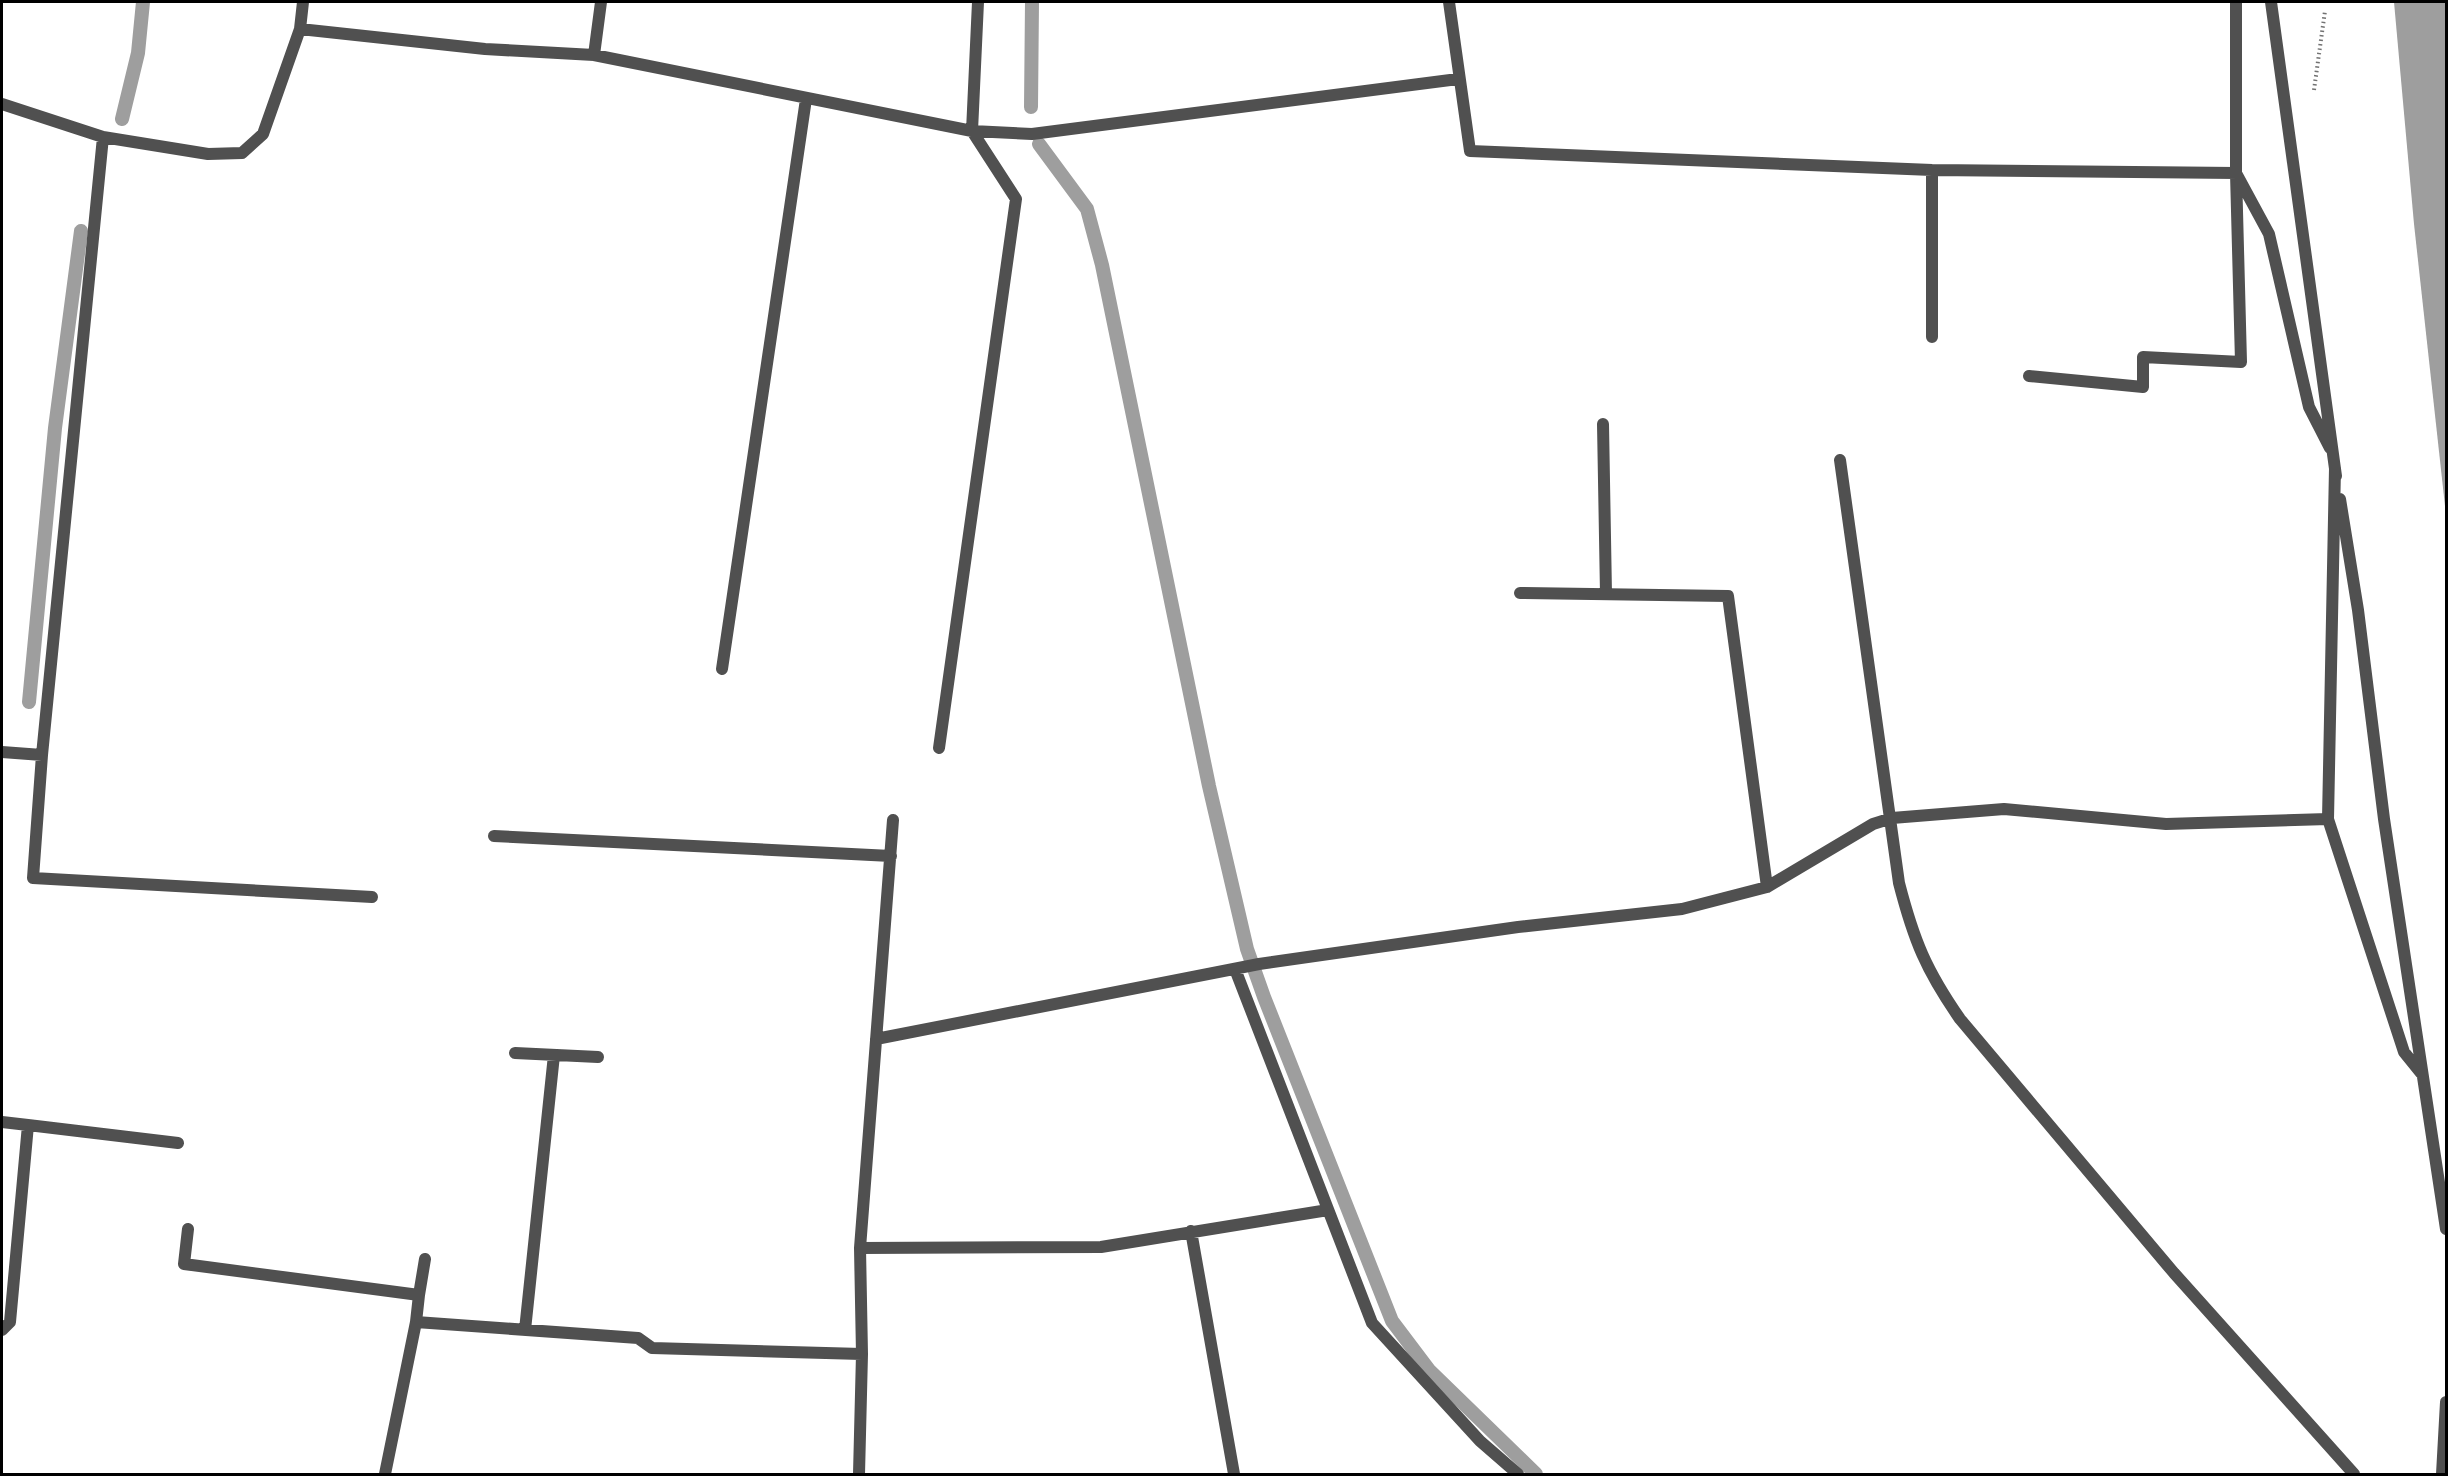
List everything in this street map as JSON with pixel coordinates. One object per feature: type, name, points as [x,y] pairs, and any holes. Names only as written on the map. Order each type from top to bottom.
[{"type":"street","points":[[2,104],[104,137],[208,154],[242,153],[263,134],[300,28],[303,2]]},
{"type":"street","points":[[594,55],[601,2]]},
{"type":"street","points":[[939,748],[1016,199],[972,132],[978,2]]},
{"type":"street","points":[[1449,2],[1458,79],[1470,151],[1932,170],[2236,173]]},
{"type":"street","points":[[2030,376],[2143,387],[2143,357],[2241,362],[2236,173],[2236,2]]},
{"type":"street","points":[[2271,2],[2422,1075],[2446,1229]]},
{"type":"street","points":[[300,28],[485,49],[594,55],[972,132],[1032,134],[1458,79]]},
{"type":"street","points":[[722,669],[806,99]]},
{"type":"street","points":[[104,137],[42,755],[33,878],[372,897]]},
{"type":"street","points":[[1932,170],[1932,337]]},
{"type":"street","points":[[2236,173],[2269,234],[2309,407],[2335,461],[2328,819],[2404,1052],[2422,1075]]},
{"type":"street","points":[[1603,424],[1606,594]]},
{"type":"street","points":[[1840,460],[1892,818],[1899,883],[1912,934],[1932,979],[1959,1020],[2174,1273],[2354,1474]]},
{"type":"street","points":[[1520,593],[1728,596],[1767,886]]},
{"type":"street","points":[[2,752],[42,755]]},
{"type":"street","points":[[876,1039],[1235,969],[1518,927],[1682,909],[1767,886],[1874,824],[1892,818],[2004,809],[2166,824],[2328,819]]},
{"type":"street","points":[[859,1474],[862,1354],[860,1248],[893,820]]},
{"type":"street","points":[[494,836],[891,856]]},
{"type":"street","points":[[1235,969],[1372,1323],[1480,1441],[1518,1474]]},
{"type":"street","points":[[514,1053],[598,1057]]},
{"type":"street","points":[[525,1330],[554,1055]]},
{"type":"street","points":[[2,1122],[178,1143]]},
{"type":"street","points":[[2,1330],[10,1322],[28,1125]]},
{"type":"street","points":[[860,1248],[1101,1247],[1328,1210]]},
{"type":"street","points":[[188,1229],[184,1264],[419,1296]]},
{"type":"street","points":[[1191,1231],[1234,1474]]},
{"type":"street","points":[[385,1474],[416,1322],[425,1259]]},
{"type":"street","points":[[416,1322],[638,1338],[652,1348],[862,1354]]},
{"type":"street","points":[[2442,1474],[2446,1401]]},
{"type":"shaded area","points":[[2394,2],[2446,2],[2446,515],[2414,224]]},
{"type":"waterway","points":[[122,119],[138,53],[143,2]]},
{"type":"waterway","points":[[1031,107],[1032,2]]},
{"type":"waterway","points":[[1039,144],[1087,209],[1102,265],[1209,786],[1247,949],[1264,997],[1392,1321],[1429,1370],[1536,1474]]},
{"type":"waterway","points":[[29,702],[55,428],[81,231]]}]
